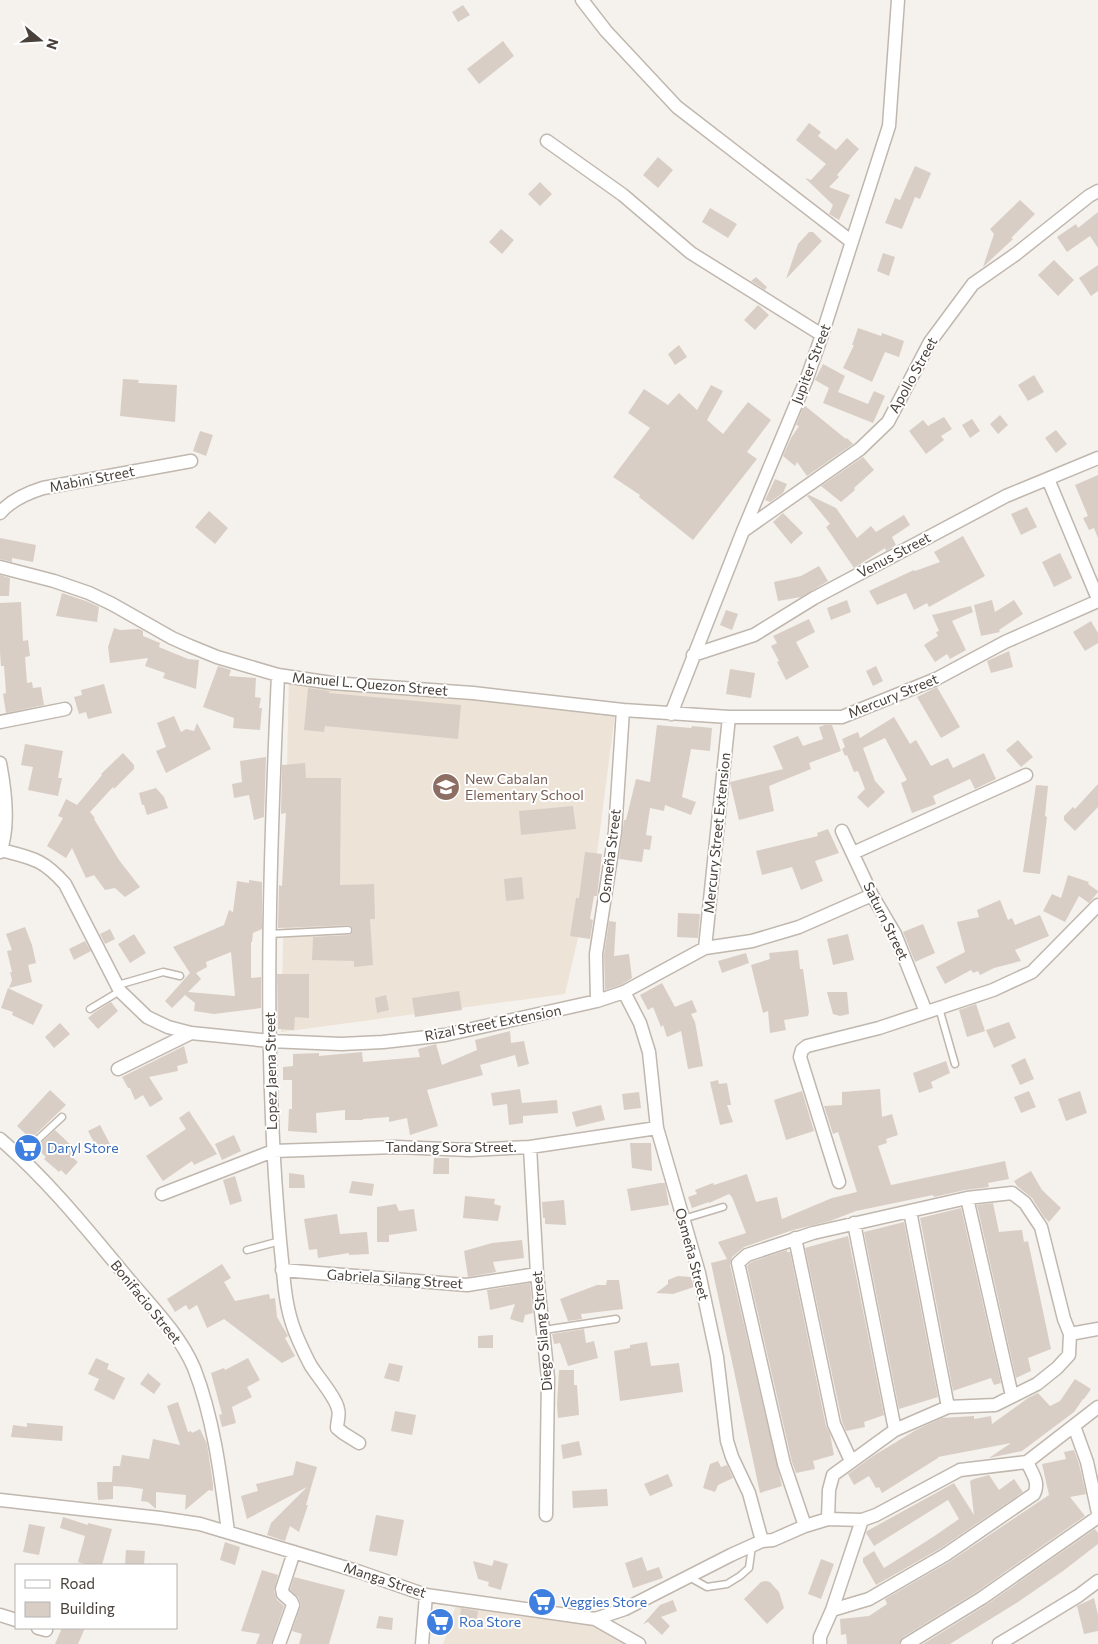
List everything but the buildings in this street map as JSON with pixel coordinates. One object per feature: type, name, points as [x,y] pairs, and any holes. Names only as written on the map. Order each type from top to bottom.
[{"type":"street","points":[[582,0],[606,31],[676,107],[852,242]]},
{"type":"street","name":"Jupiter Street","points":[[671,714],[743,531],[807,378],[889,126],[898,0]]},
{"type":"street","points":[[547,141],[622,195],[691,253],[822,335]]},
{"type":"street","name":"Apollo Street","points":[[743,531],[860,449],[888,422],[930,342],[973,284],[1016,254],[1089,196],[1098,192]]},
{"type":"street","name":"Venus Street","points":[[693,655],[754,635],[823,593],[1006,496],[1098,458]]},
{"type":"street","name":"Mabini Street","points":[[0,513],[17,499],[43,488],[191,461]]},
{"type":"street","points":[[1048,479],[1098,600]]},
{"type":"street","name":"Manuel L. Quezon Street","points":[[0,567],[54,581],[89,593],[190,646],[217,657],[278,675],[332,683],[473,693],[671,714]]},
{"type":"street","name":"Mercury Street","points":[[671,714],[728,718],[842,717],[936,679],[1005,642],[1098,600]]},
{"type":"street","name":"Lopez Jaena Street","points":[[278,675],[271,822],[269,934],[273,1151],[282,1270],[290,1319],[311,1366],[339,1410],[337,1428],[359,1443]]},
{"type":"street","points":[[0,722],[65,709]]},
{"type":"street","name":"Osmeña Street","points":[[597,1001],[596,954],[615,832],[623,710]]},
{"type":"street","name":"Mercury Street Extension","points":[[705,948],[728,718]]},
{"type":"street","points":[[0,763],[5,808],[4,836],[0,851]]},
{"type":"street","points":[[853,853],[1026,775]]},
{"type":"street","name":"Saturn Street","points":[[842,831],[872,894],[895,934],[926,1012]]},
{"type":"street","name":"Rizal Street Extension","points":[[0,851],[34,859],[52,869],[65,884],[119,988],[147,1017],[168,1027],[191,1033],[270,1041],[341,1044],[383,1042],[445,1035],[597,1001],[624,992],[705,948],[752,941],[799,927],[872,894]]},
{"type":"street","points":[[839,1182],[800,1057],[802,1050],[807,1046],[879,1028],[993,990],[1032,972],[1098,905]]},
{"type":"street","name":"Osmeña Street","points":[[624,992],[640,1023],[649,1052],[657,1128],[699,1273],[717,1357],[727,1441],[732,1457],[749,1493],[755,1516],[757,1544]]},
{"type":"street","points":[[118,1068],[191,1033]]},
{"type":"street","name":"Tandang Sora Street.","points":[[162,1194],[273,1151],[396,1147],[470,1150],[530,1147],[657,1128]]},
{"type":"street","name":"Bonifacio Street","points":[[0,1140],[20,1156],[75,1216],[182,1346],[193,1367],[209,1420],[220,1475],[228,1532]]},
{"type":"street","name":"Diego Silang Street","points":[[530,1147],[537,1274],[548,1378],[546,1515]]},
{"type":"street","points":[[805,1526],[784,1464],[738,1263],[746,1255],[813,1233],[967,1198],[1012,1193],[1025,1203],[1041,1227],[1064,1319],[1070,1334],[1068,1355],[1057,1368],[1037,1384],[996,1405],[948,1407],[895,1430],[851,1460],[833,1475],[829,1490],[828,1519]]},
{"type":"street","points":[[967,1198],[1012,1396]]},
{"type":"street","points":[[910,1211],[948,1407]]},
{"type":"street","points":[[854,1223],[895,1430]]},
{"type":"street","points":[[796,1238],[834,1424],[851,1460]]},
{"type":"street","name":"Gabriela Silang Street","points":[[282,1270],[467,1285],[537,1274]]},
{"type":"street","points":[[1070,1334],[1098,1329]]},
{"type":"street","points":[[820,1644],[820,1638],[832,1610],[862,1520],[876,1515],[960,1470],[1027,1462],[1098,1407]]},
{"type":"street","points":[[1074,1426],[1087,1462],[1098,1513]]},
{"type":"street","points":[[832,1610],[868,1599],[886,1589],[945,1555],[1034,1494],[1037,1488],[1035,1478],[1027,1462]]},
{"type":"street","name":"Manga Street","points":[[0,1500],[200,1524],[360,1572],[426,1595],[595,1619],[626,1609],[757,1544],[773,1540],[805,1526],[828,1519],[862,1520]]},
{"type":"street","points":[[907,1644],[982,1598],[1098,1517]]},
{"type":"street","points":[[279,1644],[293,1605],[283,1594],[282,1589],[294,1552]]},
{"type":"street","points":[[999,1644],[1078,1596],[1098,1581]]},
{"type":"street","points":[[422,1644],[426,1595]]},
{"type":"street","points":[[0,1615],[15,1620]]},
{"type":"street","points":[[595,1619],[624,1639],[639,1644]]},
{"type":"lane","points":[[269,934],[348,930]]},
{"type":"lane","points":[[90,1009],[119,988],[163,972],[180,976]]},
{"type":"lane","points":[[939,1008],[955,1064]]},
{"type":"lane","points":[[20,1156],[62,1117]]},
{"type":"lane","points":[[684,1219],[723,1207]]},
{"type":"lane","points":[[247,1250],[280,1241]]},
{"type":"lane","points":[[544,1330],[616,1319]]},
{"type":"lane","points":[[689,1577],[707,1587],[727,1584],[749,1568],[757,1544]]},
{"type":"shaded area","name":"New Cabalan Elementary School","points":[[289,677],[615,714],[596,861],[565,994],[281,1032]]},
{"type":"shaded area","points":[[457,1602],[569,1617],[623,1637],[623,1644],[443,1644]]},
{"type":"place","name":"New Cabalan Elementary School","points":[[446,787]]},
{"type":"place","name":"Daryl Store","points":[[28,1148]]},
{"type":"place","name":"Veggies Store","points":[[542,1602]]},
{"type":"place","name":"Roa Store","points":[[440,1622]]}]
